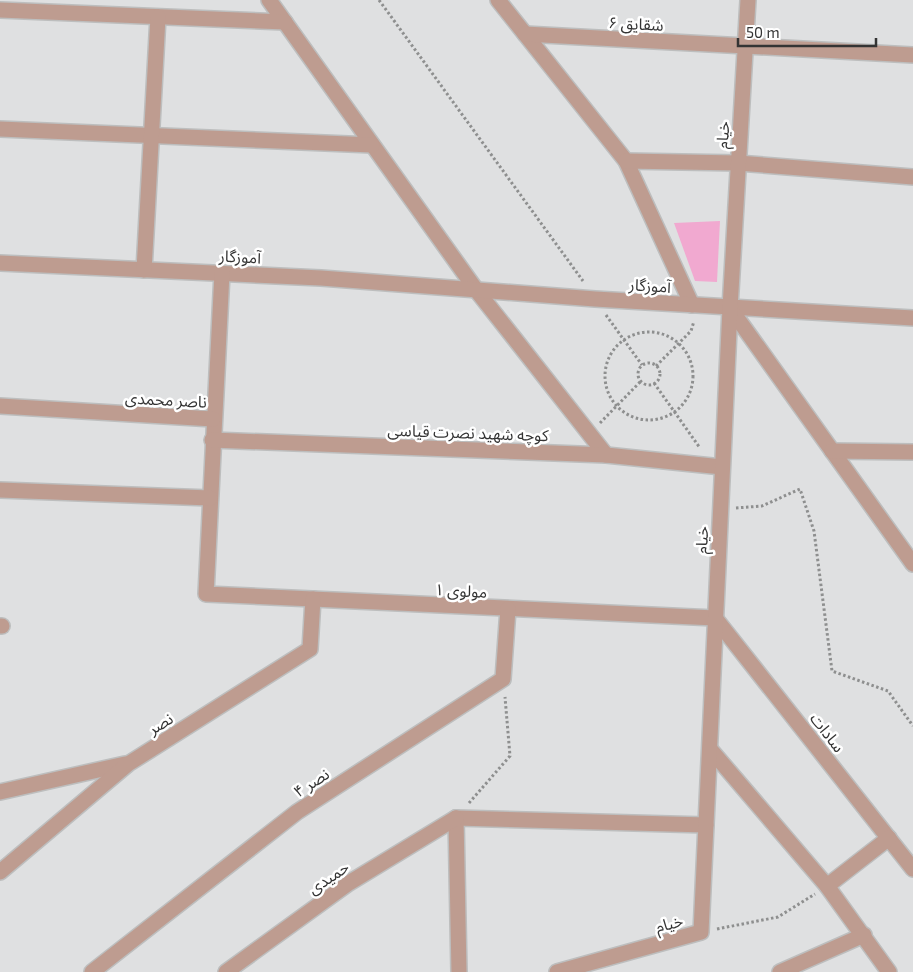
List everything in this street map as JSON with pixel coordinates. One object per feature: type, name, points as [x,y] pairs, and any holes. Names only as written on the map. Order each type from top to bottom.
[{"type":"street","points":[[269,0],[478,291],[606,455]]},
{"type":"street","points":[[498,0],[626,161],[696,306]]},
{"type":"street","name":"خیام","points":[[557,972],[701,932],[720,509],[718,467],[730,308],[748,0]]},
{"type":"street","points":[[0,10],[285,22]]},
{"type":"street","points":[[144,270],[158,17]]},
{"type":"street","name":"شقایق ۶","points":[[525,34],[913,55]]},
{"type":"street","points":[[0,129],[372,145]]},
{"type":"street","points":[[626,161],[738,163],[913,177]]},
{"type":"street","name":"آموزگار","points":[[0,263],[320,278],[696,306],[913,318]]},
{"type":"street","name":"ناصر محمدی","points":[[0,406],[213,419],[222,273]]},
{"type":"street","points":[[730,308],[913,564]]},
{"type":"street","points":[[0,490],[210,498],[213,419]]},
{"type":"street","name":"کوچه شهید نصرت قیاسی","points":[[212,440],[606,455],[718,467]]},
{"type":"street","points":[[832,451],[913,452]]},
{"type":"street","name":"مولوی ۱","points":[[210,498],[206,594],[508,610],[715,618]]},
{"type":"street","name":"نصر","points":[[0,872],[128,764],[310,649],[313,600]]},
{"type":"street","points":[[503,679],[508,610]]},
{"type":"street","name":"سادات","points":[[715,618],[913,869]]},
{"type":"street","name":"نصر ۴","points":[[92,972],[297,812],[503,679]]},
{"type":"street","points":[[710,749],[827,886],[889,972]]},
{"type":"street","points":[[0,792],[128,764]]},
{"type":"street","points":[[459,972],[456,818],[706,824]]},
{"type":"street","name":"حمیدی","points":[[226,972],[349,883],[456,818]]},
{"type":"street","points":[[827,886],[889,838]]},
{"type":"street","points":[[780,972],[864,935]]},
{"type":"path","points":[[379,0],[642,366]]},
{"type":"path","points":[[656,366],[691,331],[696,306]]},
{"type":"path","points":[[654,331],[668,336],[680,344],[688,356],[693,370],[692,384],[687,398],[674,412],[651,420],[637,418],[624,412],[617,406],[606,389],[604,375],[607,360],[614,347],[623,340],[639,332],[654,331]]},
{"type":"path","points":[[648,363],[656,366],[660,374],[654,383],[647,385],[641,381],[638,372],[642,366],[648,363]]},
{"type":"path","points":[[588,433],[641,381]]},
{"type":"path","points":[[654,383],[674,412],[718,467]]},
{"type":"path","points":[[720,509],[762,506],[800,489],[814,531],[832,671],[888,691],[913,726]]},
{"type":"path","points":[[456,818],[510,756],[503,679]]},
{"type":"path","points":[[701,932],[778,917],[827,886]]},
{"type":"building","points":[[720,221],[717,282],[695,281],[674,223]]}]
